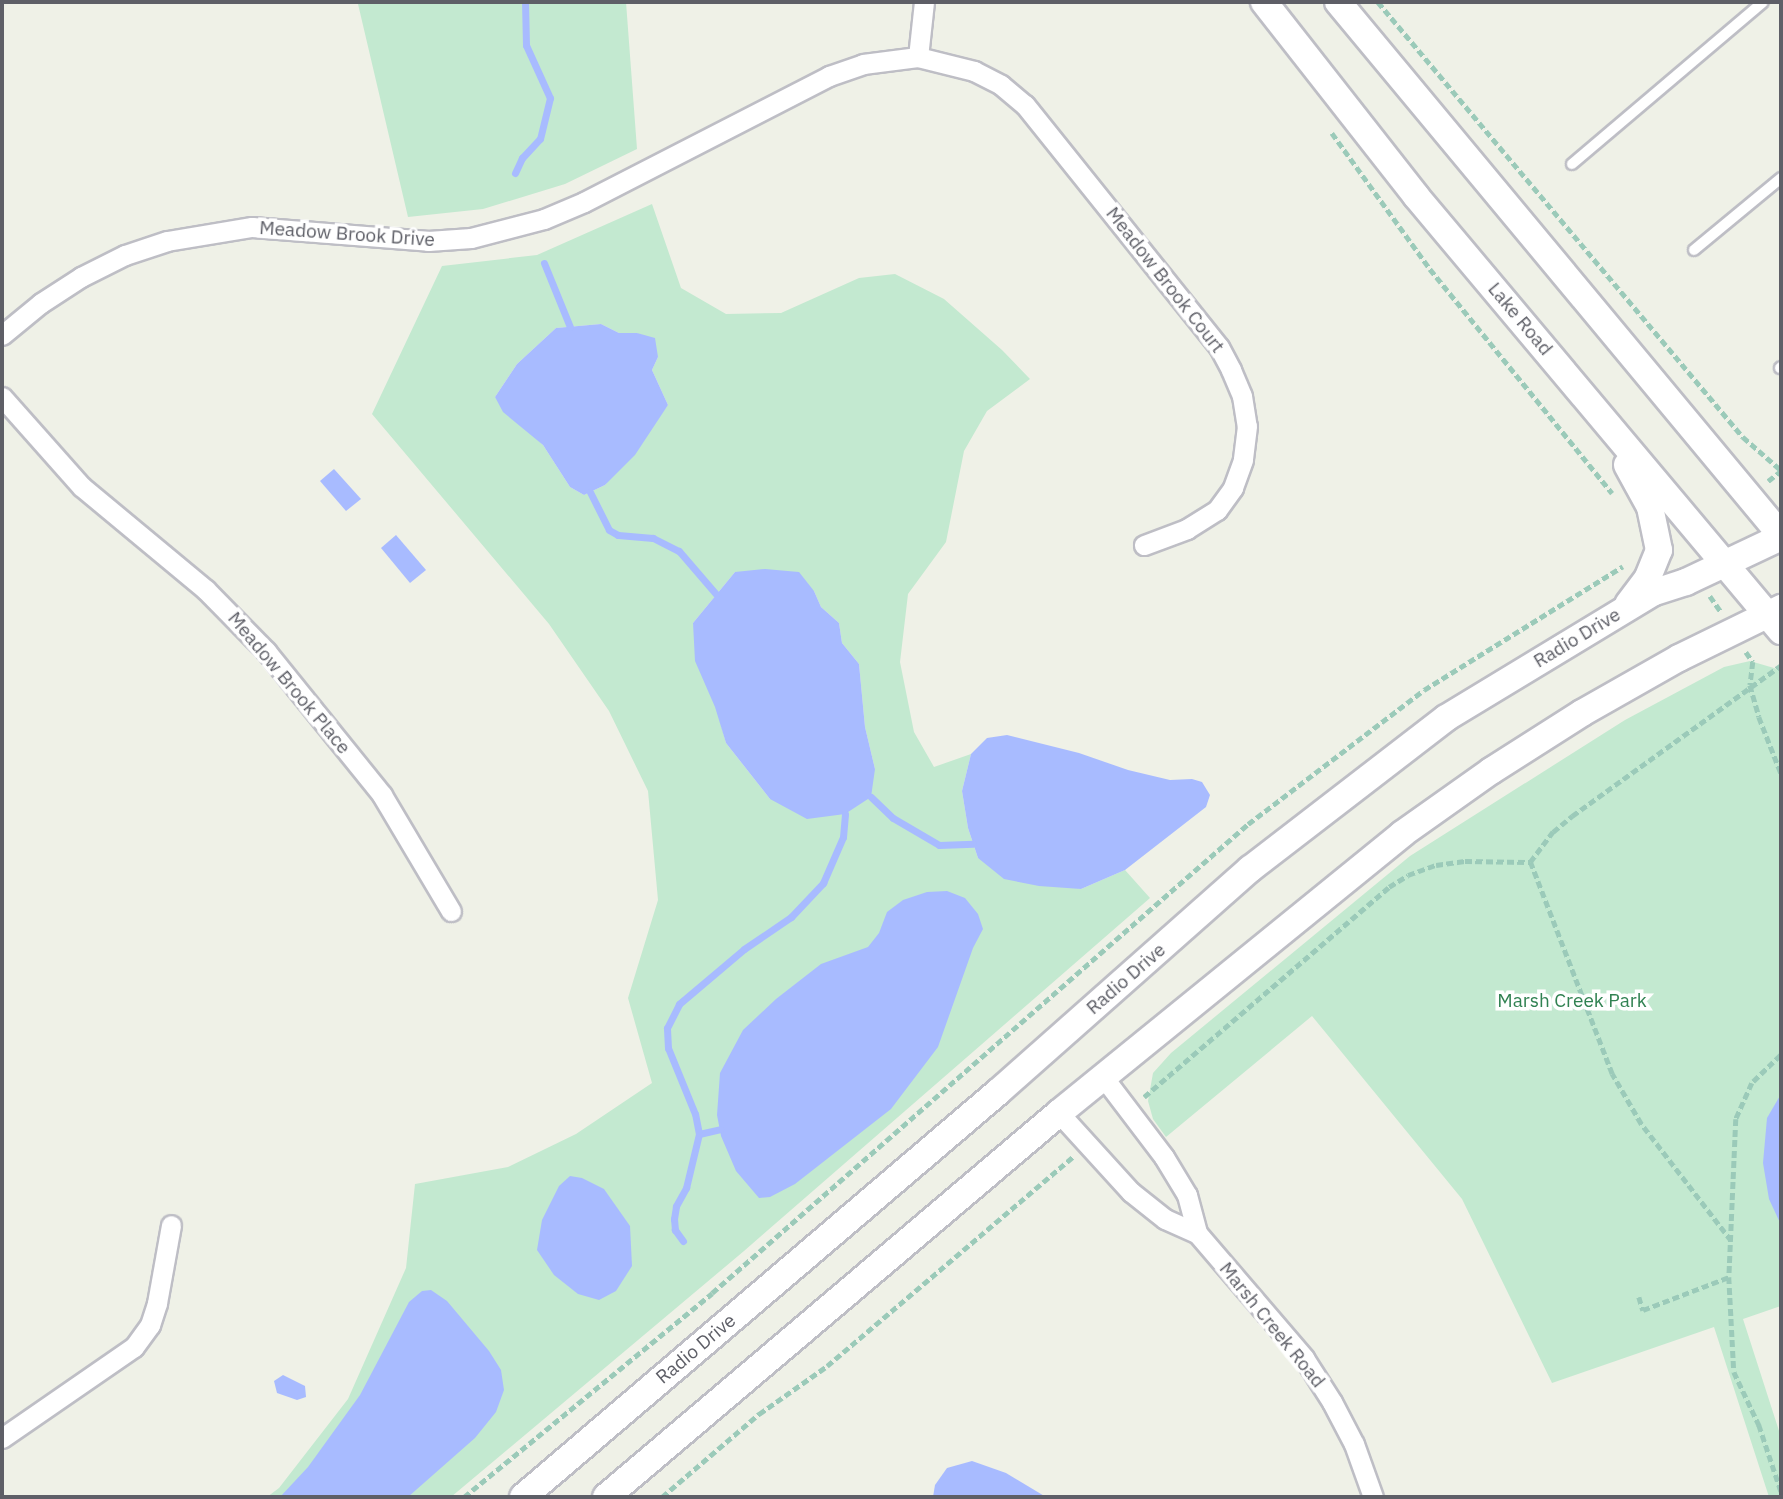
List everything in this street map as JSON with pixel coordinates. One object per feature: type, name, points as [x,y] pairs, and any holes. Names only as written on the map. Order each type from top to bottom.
[{"type":"main road","name":"Lake Road","points":[[1264,2],[1416,196],[1725,564],[1777,618]]},
{"type":"main road","points":[[1338,2],[1781,536]]},
{"type":"main road","points":[[1598,412],[1650,507],[1659,550],[1647,579],[1623,611]]},
{"type":"main road","name":"Radio Drive","points":[[523,1497],[998,1091],[1250,869],[1446,718],[1652,593],[1686,582],[1781,536]]},
{"type":"main road","points":[[606,1497],[1059,1113],[1360,868],[1446,802],[1582,713],[1777,618]]},
{"type":"street","points":[[918,58],[924,2]]},
{"type":"street","name":"Meadow Brook Drive","points":[[2,335],[41,303],[81,278],[125,255],[167,241],[252,227],[428,241],[471,238],[534,222],[584,202],[829,76],[863,64],[918,58]]},
{"type":"street","name":"Meadow Brook Court","points":[[918,58],[949,63],[974,71],[1001,85],[1025,105],[1219,347],[1231,369],[1242,396],[1247,426],[1243,460],[1233,488],[1217,510],[1187,529],[1144,545]]},
{"type":"street","name":"Meadow Brook Place","points":[[2,397],[82,487],[206,590],[266,651],[382,794],[451,911]]},
{"type":"street","name":"Marsh Creek Road","points":[[1104,1078],[1164,1157],[1187,1195],[1197,1233]]},
{"type":"street","name":"Marsh Creek Road","points":[[1059,1113],[1131,1192],[1165,1219],[1197,1233],[1304,1358],[1354,1444],[1374,1497]]},
{"type":"street","points":[[2,1438],[134,1348],[150,1325],[171,1225]]},
{"type":"lane","points":[[1572,164],[1763,2]]},
{"type":"lane","points":[[1694,250],[1781,178]]},
{"type":"path","points":[[1378,2],[1743,437],[1781,470]]},
{"type":"path","points":[[1327,126],[1430,269],[1618,501]]},
{"type":"path","points":[[464,1497],[712,1293],[1248,824],[1424,690],[1630,562]]},
{"type":"path","points":[[1530,862],[1553,832],[1572,816],[1672,746],[1750,685],[1781,666]]},
{"type":"path","points":[[1750,685],[1781,773]]},
{"type":"path","points":[[1155,1085],[1389,887],[1408,875],[1436,865],[1465,861],[1530,862]]},
{"type":"path","points":[[1530,862],[1616,1083],[1641,1124],[1731,1241]]},
{"type":"path","points":[[1781,1055],[1752,1083],[1736,1119],[1729,1277],[1734,1372],[1759,1424],[1781,1491]]},
{"type":"path","points":[[662,1497],[759,1414],[827,1366],[1064,1165]]},
{"type":"path","points":[[1639,1297],[1643,1310],[1729,1277]]},
{"type":"green space","points":[[352,2],[626,2],[637,149],[565,184],[483,209],[408,217],[358,4]]},
{"type":"green space","points":[[652,204],[681,288],[726,314],[781,313],[859,278],[895,274],[944,299],[1002,350],[1030,379],[987,411],[964,451],[946,542],[908,594],[900,662],[914,732],[934,767],[971,754],[962,791],[968,828],[978,858],[1081,889],[1125,870],[1150,898],[744,1251],[451,1497],[267,1497],[279,1488],[348,1399],[406,1268],[415,1184],[508,1167],[576,1134],[652,1083],[628,998],[658,900],[648,791],[609,711],[549,624],[372,414],[442,266],[537,255]],"holes":[[[601,324],[619,333],[637,333],[658,357],[652,370],[668,405],[605,485],[584,495],[570,487],[543,445],[495,397],[517,364],[556,328]],[[735,572],[814,591],[821,607],[839,623],[842,643],[859,664],[865,727],[875,769],[770,799],[726,743],[693,623]]]},
{"type":"green space","name":"Marsh Creek Park","points":[[1750,661],[1781,670],[1781,1306],[1743,1319],[1781,1437],[1781,1497],[1769,1497],[1714,1327],[1552,1383],[1462,1199],[1312,1016],[1166,1137],[1153,1119],[1148,1101],[1153,1073],[1171,1053],[1410,856],[1625,720],[1724,667]]},
{"type":"water","points":[[601,324],[619,333],[637,333],[655,338],[658,357],[652,370],[668,405],[635,455],[605,485],[584,495],[570,487],[543,445],[503,412],[495,397],[517,364],[556,328]]},
{"type":"water","points":[[334,469],[361,499],[346,511],[320,481]]},
{"type":"water","points":[[396,535],[426,570],[410,583],[381,548]]},
{"type":"water","points":[[765,569],[799,572],[814,591],[821,607],[839,623],[842,643],[859,664],[865,727],[875,769],[871,797],[845,814],[807,819],[770,799],[726,743],[715,707],[695,661],[693,623],[735,572]]},
{"type":"water","points":[[1007,735],[1170,780],[1192,779],[1202,782],[1210,795],[1206,807],[1125,870],[1081,889],[1039,886],[1004,879],[978,858],[968,828],[962,791],[971,754],[987,738]]},
{"type":"water","points":[[947,891],[965,898],[978,914],[983,929],[973,948],[938,1047],[891,1109],[795,1184],[770,1197],[759,1198],[736,1171],[721,1136],[717,1115],[720,1073],[743,1030],[776,999],[821,964],[868,947],[879,933],[887,912],[903,900],[927,892]]},
{"type":"water","points":[[1781,1094],[1781,1225],[1769,1199],[1763,1163],[1767,1118]]},
{"type":"water","points":[[570,1176],[582,1178],[604,1189],[630,1226],[632,1266],[616,1291],[599,1300],[578,1294],[554,1275],[537,1250],[542,1220],[559,1186]]},
{"type":"water","points":[[431,1290],[447,1301],[489,1351],[501,1370],[504,1390],[496,1412],[475,1438],[408,1497],[280,1497],[308,1467],[360,1395],[409,1302],[422,1291]]},
{"type":"water","points":[[283,1375],[305,1386],[306,1397],[297,1400],[277,1393],[274,1381]]},
{"type":"water","points":[[972,1461],[1006,1473],[1046,1497],[933,1497],[935,1485],[947,1468]]},
{"type":"waterway","points":[[515,173],[522,158],[540,139],[550,98],[526,45],[525,2]]},
{"type":"waterway","points":[[544,263],[570,327]]},
{"type":"waterway","points":[[590,492],[609,530],[618,535],[653,538],[679,551],[716,594]]},
{"type":"waterway","points":[[871,797],[893,818],[939,845],[973,844]]},
{"type":"waterway","points":[[683,1241],[675,1230],[674,1219],[676,1206],[686,1188],[699,1134],[695,1114],[668,1048],[667,1028],[679,1004],[744,949],[791,917],[823,883],[843,837],[845,814]]},
{"type":"waterway","points":[[699,1134],[720,1129]]}]
